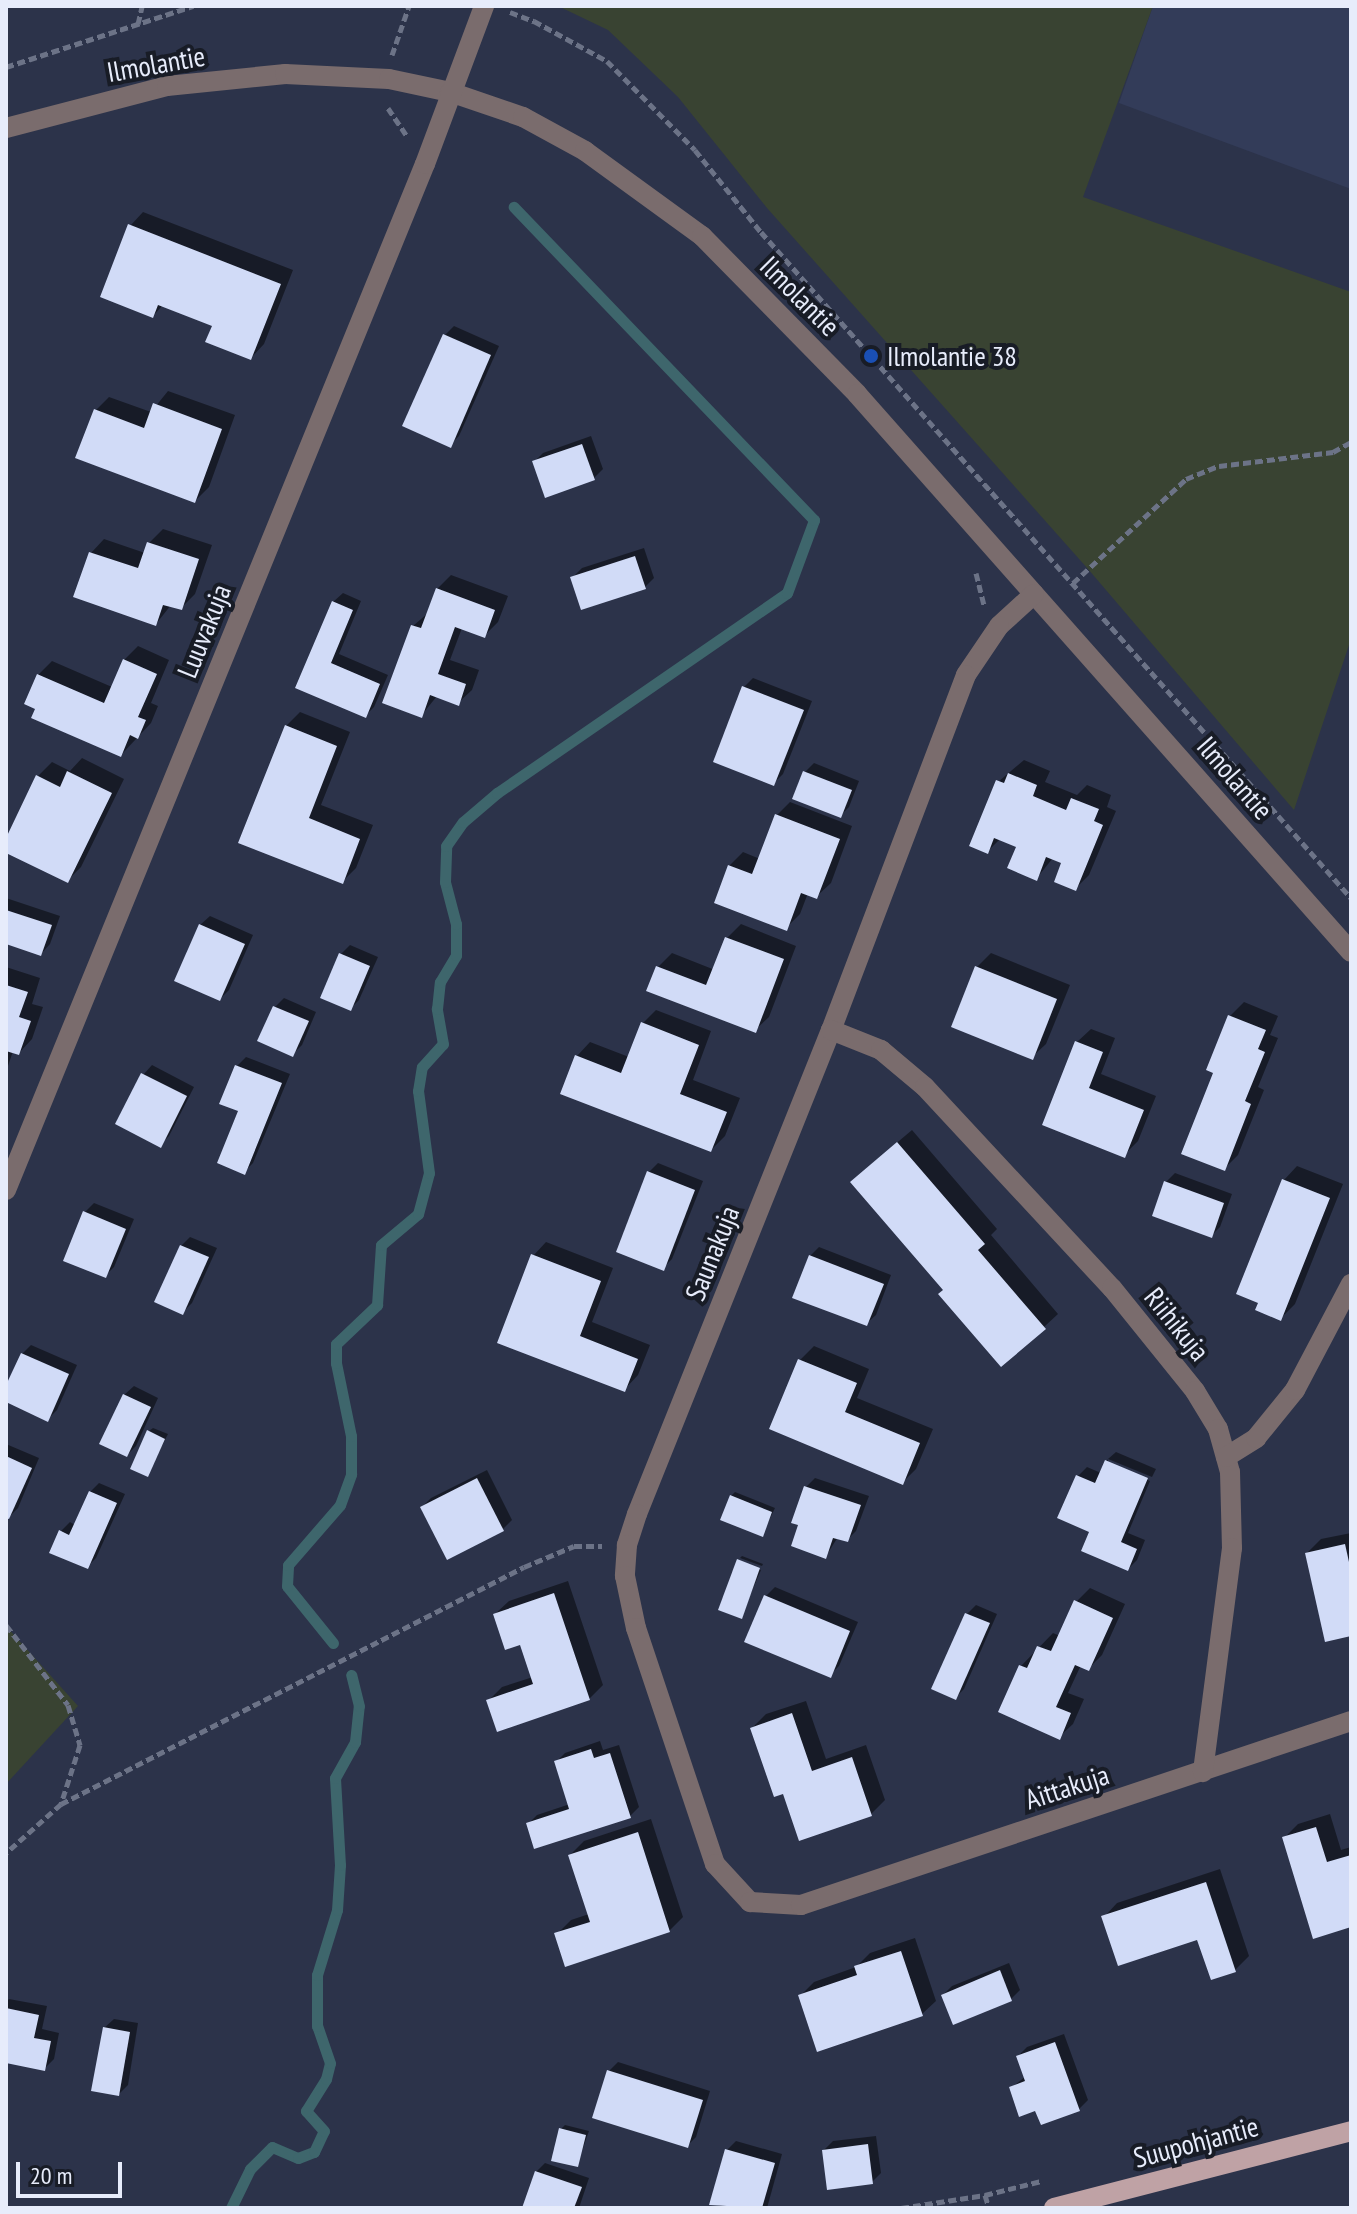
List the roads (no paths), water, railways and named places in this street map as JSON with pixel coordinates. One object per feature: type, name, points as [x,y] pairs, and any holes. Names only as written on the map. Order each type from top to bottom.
[{"type":"main road","name":"Suupohjantie","points":[[1054,2208],[1351,2131]]},
{"type":"street","name":"Luuvakuja","points":[[6,1190],[425,164],[484,6]]},
{"type":"street","name":"Ilmolantie","points":[[6,128],[167,86],[285,74],[389,79],[450,92],[523,117],[585,151],[702,236],[857,394],[1351,952]]},
{"type":"street","name":"Saunakuja","points":[[801,1905],[750,1902],[715,1864],[636,1628],[625,1576],[627,1545],[831,1030],[966,675],[999,626],[1034,594]]},
{"type":"street","name":"Riihikuja","points":[[831,1030],[881,1050],[925,1087],[1092,1266],[1195,1391],[1218,1429],[1230,1472],[1232,1548],[1203,1772]]},
{"type":"street","points":[[1226,1457],[1256,1438],[1295,1390],[1351,1284]]},
{"type":"street","name":"Aittakuja","points":[[801,1905],[1351,1721]]},
{"type":"waterway","points":[[333,1643],[287,1586],[288,1565],[340,1505],[351,1474],[351,1436],[336,1363],[336,1344],[377,1305],[381,1245],[418,1214],[429,1173],[418,1091],[422,1067],[443,1044],[437,1009],[440,982],[456,955],[456,924],[445,882],[446,846],[463,822],[497,793],[787,593],[814,520],[514,207]]},
{"type":"waterway","points":[[231,2208],[250,2169],[272,2147],[298,2158],[314,2152],[324,2131],[306,2111],[326,2079],[330,2063],[317,2026],[317,1975],[337,1910],[340,1865],[335,1778],[355,1742],[359,1706],[351,1675]]},
{"type":"place","name":"Ilmolantie 38","points":[[871,356]]}]
